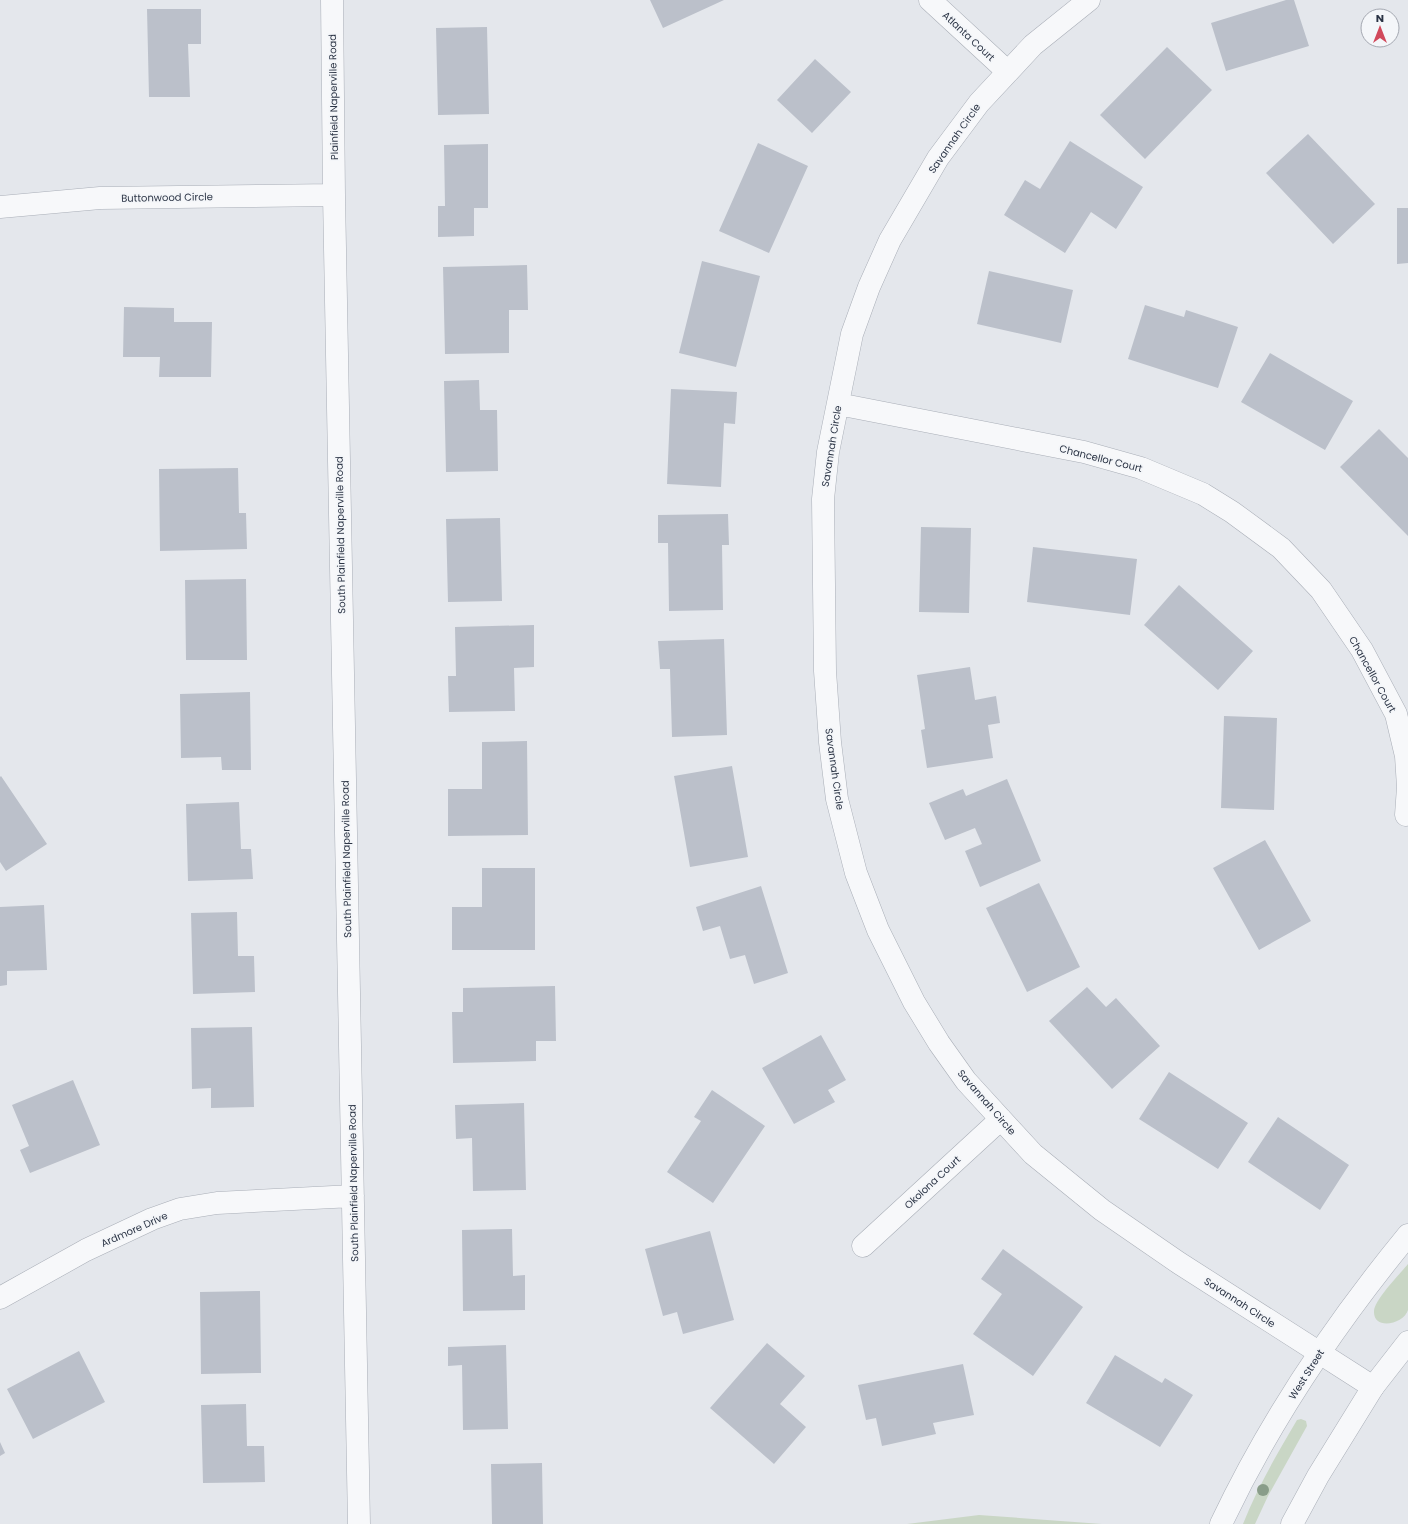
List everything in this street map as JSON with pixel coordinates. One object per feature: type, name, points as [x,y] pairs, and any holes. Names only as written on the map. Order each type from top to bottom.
[{"type":"street","name":"Plainfield Naperville Road","points":[[332,0],[334,195]]},
{"type":"street","name":"Atlanta Court","points":[[930,0],[1008,72]]},
{"type":"street","name":"Savannah Circle","points":[[1089,0],[1033,45],[978,103],[938,158],[890,240],[869,287],[852,334],[828,452],[823,499],[825,671],[830,742],[838,799],[856,873],[878,930],[896,969],[939,1043],[966,1081],[1033,1154],[1102,1210],[1179,1263],[1373,1387]]},
{"type":"street","name":"Buttonwood Circle","points":[[0,207],[100,198],[334,195]]},
{"type":"street","name":"South Plainfield Naperville Road","points":[[334,195],[359,1524]]},
{"type":"street","name":"Chancellor Court","points":[[838,404],[1084,452],[1141,468],[1204,494],[1232,512],[1281,548],[1321,590],[1362,650],[1396,714],[1406,756],[1408,787],[1406,815]]},
{"type":"street","name":"Okolona Court","points":[[863,1246],[1001,1119]]},
{"type":"street","name":"Ardmore Drive","points":[[0,1298],[86,1250],[152,1218],[180,1209],[217,1203],[353,1196]]},
{"type":"street","name":"West Street","points":[[1221,1524],[1282,1412],[1319,1352],[1375,1275],[1408,1235]]},
{"type":"street","points":[[1292,1524],[1318,1476],[1373,1387],[1408,1342]]},
{"type":"green space","points":[[1408,1264],[1408,1310],[1401,1319],[1395,1322],[1383,1323],[1378,1321],[1375,1317],[1375,1306],[1383,1293]]},
{"type":"green space","points":[[1301,1419],[1306,1421],[1307,1426],[1268,1496],[1255,1524],[1243,1524],[1261,1484],[1275,1458],[1297,1420]]},
{"type":"green space","points":[[979,1515],[1102,1524],[907,1524]]},
{"type":"building","points":[[650,0],[724,0],[663,28]]},
{"type":"building","points":[[1286,0],[1294,0],[1309,46],[1226,71],[1211,23]]},
{"type":"building","points":[[147,9],[201,9],[201,44],[188,44],[190,97],[149,97]]},
{"type":"building","points":[[487,27],[489,114],[438,115],[436,28]]},
{"type":"building","points":[[1167,47],[1212,90],[1145,159],[1100,115]]},
{"type":"building","points":[[815,59],[851,92],[812,133],[777,100]]},
{"type":"building","points":[[1308,134],[1375,204],[1333,244],[1266,173]]},
{"type":"building","points":[[1070,141],[1143,187],[1116,229],[1091,212],[1065,253],[1004,215],[1025,180],[1040,189]]},
{"type":"building","points":[[758,143],[808,166],[769,253],[719,231]]},
{"type":"building","points":[[488,144],[488,208],[474,208],[474,236],[438,237],[438,206],[445,206],[444,145]]},
{"type":"building","points":[[1397,208],[1408,208],[1408,263],[1397,264]]},
{"type":"building","points":[[702,261],[760,276],[736,367],[679,353]]},
{"type":"building","points":[[527,265],[528,310],[509,310],[509,353],[445,354],[443,267]]},
{"type":"building","points":[[989,271],[1073,290],[1061,343],[977,324]]},
{"type":"building","points":[[1145,305],[1184,317],[1186,310],[1238,327],[1218,388],[1128,359]]},
{"type":"building","points":[[124,307],[174,308],[174,322],[212,322],[211,377],[159,377],[160,357],[123,357]]},
{"type":"building","points":[[1270,353],[1353,401],[1325,450],[1241,402]]},
{"type":"building","points":[[479,380],[480,410],[497,410],[498,471],[446,472],[444,381]]},
{"type":"building","points":[[671,389],[737,392],[735,424],[724,423],[721,487],[667,484]]},
{"type":"building","points":[[1379,429],[1408,458],[1408,536],[1340,467]]},
{"type":"building","points":[[238,468],[239,513],[246,513],[247,549],[160,551],[159,469]]},
{"type":"building","points":[[728,514],[729,545],[722,545],[723,610],[669,611],[668,543],[658,543],[658,515]]},
{"type":"building","points":[[500,518],[502,601],[448,602],[446,519]]},
{"type":"building","points":[[921,527],[971,528],[969,613],[919,612]]},
{"type":"building","points":[[1033,547],[1137,559],[1130,615],[1027,602]]},
{"type":"building","points":[[246,579],[247,660],[186,660],[185,580]]},
{"type":"building","points":[[1179,585],[1253,651],[1218,690],[1144,625]]},
{"type":"building","points":[[534,625],[534,667],[514,668],[515,711],[449,712],[448,676],[456,676],[455,627]]},
{"type":"building","points":[[724,639],[727,735],[672,737],[670,669],[660,669],[658,641]]},
{"type":"building","points":[[970,667],[975,700],[996,696],[1000,723],[988,725],[993,758],[927,768],[921,730],[925,729],[917,675]]},
{"type":"building","points":[[250,692],[251,770],[222,770],[221,757],[181,758],[180,694]]},
{"type":"building","points":[[1224,716],[1277,718],[1274,810],[1221,808]]},
{"type":"building","points":[[527,741],[528,835],[448,836],[448,789],[482,789],[482,742]]},
{"type":"building","points":[[732,766],[748,857],[690,867],[674,776]]},
{"type":"building","points":[[1,776],[47,844],[6,871],[0,862]]},
{"type":"building","points":[[1007,779],[1041,861],[980,887],[965,851],[982,844],[975,828],[945,840],[929,803],[963,789],[966,796]]},
{"type":"building","points":[[239,802],[241,849],[251,849],[253,879],[188,881],[186,804]]},
{"type":"building","points":[[1265,840],[1311,921],[1259,950],[1213,868]]},
{"type":"building","points":[[482,868],[535,868],[535,950],[452,950],[452,907],[482,907]]},
{"type":"building","points":[[1039,883],[1080,967],[1027,992],[986,908]]},
{"type":"building","points":[[761,886],[788,973],[754,984],[745,955],[730,959],[720,926],[703,931],[696,907]]},
{"type":"building","points":[[44,905],[47,970],[7,971],[7,985],[0,986],[0,907]]},
{"type":"building","points":[[237,912],[238,956],[254,956],[255,992],[193,994],[191,913]]},
{"type":"building","points":[[555,986],[556,1041],[536,1041],[536,1061],[453,1063],[452,1012],[463,1012],[463,988]]},
{"type":"building","points":[[1087,987],[1106,1007],[1116,998],[1160,1046],[1112,1089],[1049,1021]]},
{"type":"building","points":[[252,1027],[254,1107],[211,1108],[211,1088],[192,1089],[191,1028]]},
{"type":"building","points":[[821,1035],[846,1080],[828,1090],[835,1102],[794,1124],[762,1068]]},
{"type":"building","points":[[1169,1072],[1248,1123],[1218,1169],[1139,1119]]},
{"type":"building","points":[[73,1080],[100,1145],[30,1173],[20,1150],[29,1146],[12,1105]]},
{"type":"building","points":[[712,1090],[765,1126],[713,1203],[667,1172],[701,1121],[694,1117]]},
{"type":"building","points":[[524,1103],[526,1190],[473,1191],[472,1138],[456,1139],[455,1105]]},
{"type":"building","points":[[1278,1117],[1349,1165],[1320,1210],[1248,1162]]},
{"type":"building","points":[[512,1229],[513,1276],[525,1275],[525,1310],[463,1311],[462,1230]]},
{"type":"building","points":[[710,1231],[734,1320],[683,1334],[677,1312],[663,1316],[645,1249]]},
{"type":"building","points":[[1003,1249],[1083,1307],[1033,1376],[973,1334],[1002,1294],[981,1279]]},
{"type":"building","points":[[260,1291],[261,1373],[201,1374],[200,1292]]},
{"type":"building","points":[[767,1343],[805,1376],[780,1404],[806,1427],[774,1464],[710,1408]]},
{"type":"building","points":[[506,1345],[508,1429],[463,1430],[462,1365],[448,1366],[448,1347]]},
{"type":"building","points":[[79,1351],[105,1402],[33,1439],[7,1389]]},
{"type":"building","points":[[1115,1355],[1162,1383],[1165,1378],[1193,1395],[1160,1447],[1086,1403]]},
{"type":"building","points":[[963,1364],[974,1415],[933,1423],[936,1434],[882,1446],[876,1418],[866,1420],[858,1385]]},
{"type":"building","points":[[246,1404],[247,1446],[264,1446],[265,1482],[203,1483],[201,1405]]},
{"type":"building","points":[[0,1442],[5,1453],[0,1456]]},
{"type":"building","points":[[542,1463],[543,1524],[492,1524],[491,1464]]}]
